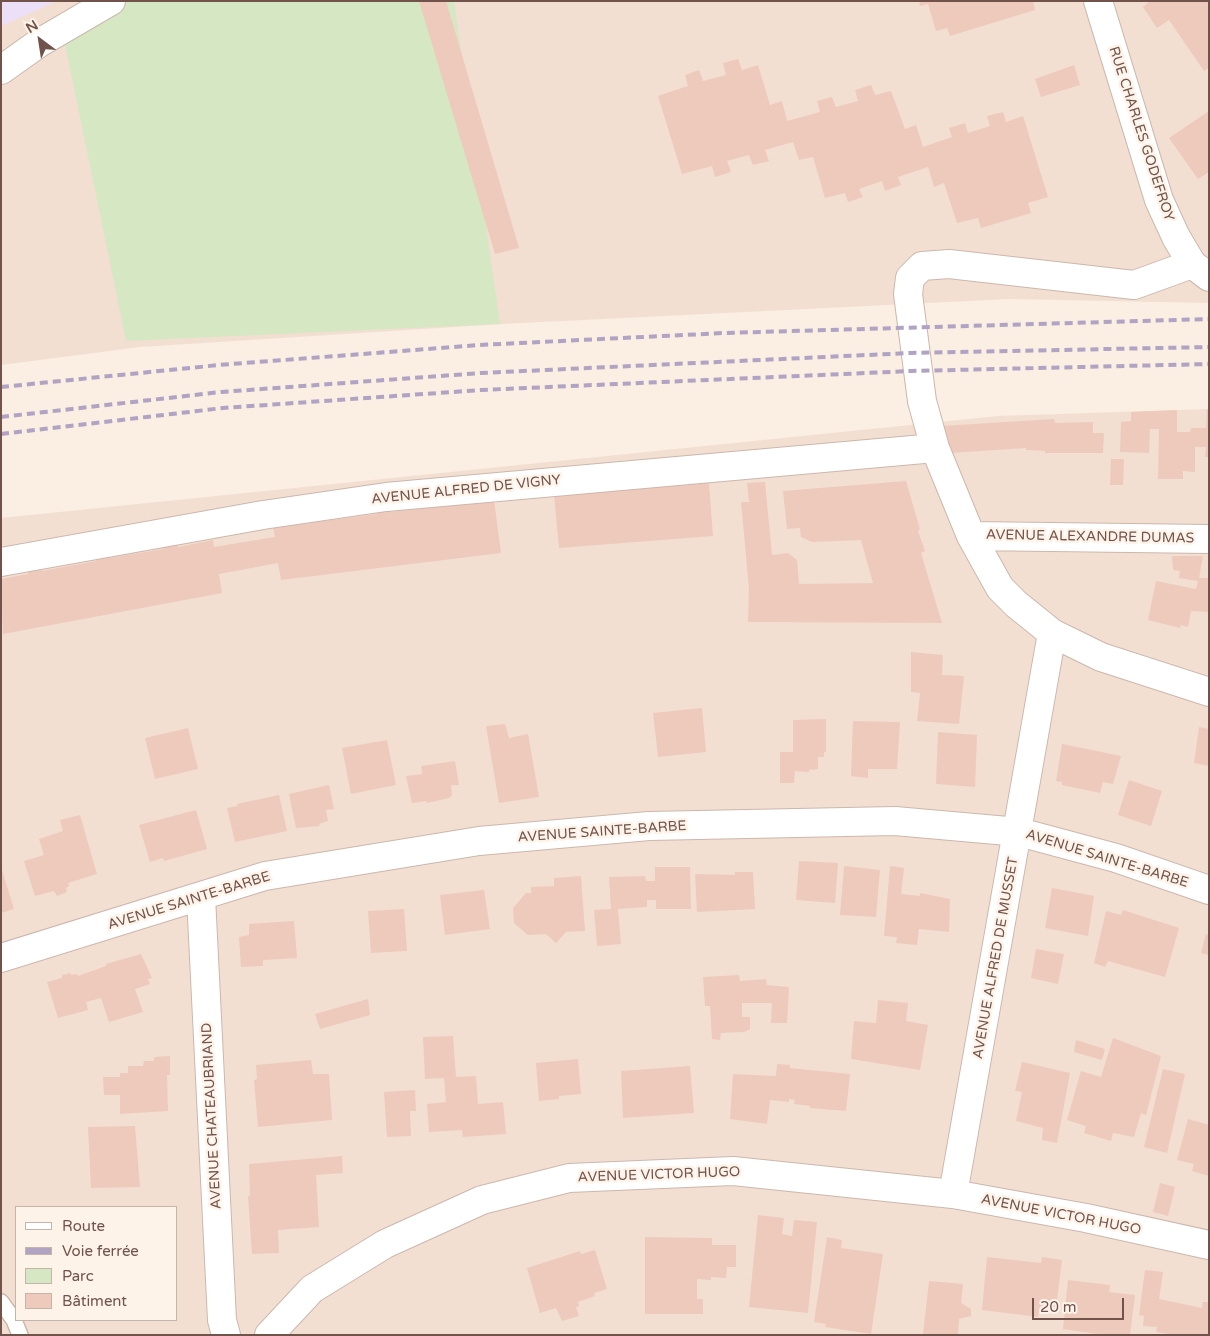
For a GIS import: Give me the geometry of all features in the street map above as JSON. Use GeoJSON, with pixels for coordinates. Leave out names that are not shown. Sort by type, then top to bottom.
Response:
{"type":"FeatureCollection","features":[{"type":"Feature","properties":{"kind":"street"},"geometry":{"type":"LineString","coordinates":[[1,70],[39,43],[111,1]]}},
{"type":"Feature","properties":{"kind":"street","name":"RUE CHARLES GODEFROY"},"geometry":{"type":"LineString","coordinates":[[1098,1],[1159,200],[1176,237],[1200,270]]}},
{"type":"Feature","properties":{"kind":"street"},"geometry":{"type":"LineString","coordinates":[[1200,270],[1134,285],[949,264],[922,266],[910,278],[908,294],[922,401],[935,448],[971,536],[1000,588],[1016,604],[1052,633],[1101,657],[1209,692]]}},
{"type":"Feature","properties":{"kind":"street","name":"AVENUE ALFRED DE VIGNY"},"geometry":{"type":"LineString","coordinates":[[1,562],[263,515],[386,497],[935,448]]}},
{"type":"Feature","properties":{"kind":"street","name":"AVENUE ALEXANDRE DUMAS"},"geometry":{"type":"LineString","coordinates":[[971,536],[1209,539]]}},
{"type":"Feature","properties":{"kind":"street","name":"AVENUE ALFRED DE MUSSET"},"geometry":{"type":"LineString","coordinates":[[953,1194],[1019,832],[1052,633]]}},
{"type":"Feature","properties":{"kind":"street","name":"AVENUE SAINTE-BARBE"},"geometry":{"type":"LineString","coordinates":[[1,958],[265,876],[479,841],[650,826],[895,821],[1019,832],[1116,858],[1209,890]]}},
{"type":"Feature","properties":{"kind":"street","name":"AVENUE CHATEAUBRIAND"},"geometry":{"type":"LineString","coordinates":[[201,897],[222,1320],[226,1335]]}},
{"type":"Feature","properties":{"kind":"street","name":"AVENUE VICTOR HUGO"},"geometry":{"type":"LineString","coordinates":[[269,1335],[312,1289],[385,1244],[482,1200],[569,1178],[733,1171],[953,1194],[1086,1218],[1209,1245]]}},
{"type":"Feature","properties":{"kind":"lane"},"geometry":{"type":"LineString","coordinates":[[1,1302],[14,1320],[20,1335]]}},
{"type":"Feature","properties":{"kind":"shaded area"},"geometry":{"type":"Polygon","coordinates":[[[1,1],[1209,1],[1209,303],[1009,299],[502,324],[140,347],[1,365],[1,1]]]}},
{"type":"Feature","properties":{"kind":"shaded area"},"geometry":{"type":"Polygon","coordinates":[[[1,1],[57,1],[1,26],[1,1]]]}},
{"type":"Feature","properties":{"kind":"shaded area"},"geometry":{"type":"Polygon","coordinates":[[[1209,409],[1209,1335],[1,1335],[1,518],[998,416],[1209,409]]]}},
{"type":"Feature","properties":{"kind":"green space"},"geometry":{"type":"Polygon","coordinates":[[[111,1],[454,1],[500,324],[126,341],[62,30],[111,1]]]}},
{"type":"Feature","properties":{"kind":"building"},"geometry":{"type":"Polygon","coordinates":[[[419,1],[446,1],[519,248],[495,254],[419,1]]]}},
{"type":"Feature","properties":{"kind":"building"},"geometry":{"type":"Polygon","coordinates":[[[919,1],[1033,1],[1035,10],[950,36],[947,28],[936,31],[928,4],[920,6],[919,1]]]}},
{"type":"Feature","properties":{"kind":"building"},"geometry":{"type":"Polygon","coordinates":[[[1150,1],[1209,1],[1209,68],[1204,71],[1169,20],[1157,28],[1143,7],[1150,1]]]}},
{"type":"Feature","properties":{"kind":"building"},"geometry":{"type":"Polygon","coordinates":[[[738,59],[742,70],[758,65],[770,105],[782,101],[787,121],[820,112],[817,101],[832,97],[836,107],[858,101],[855,90],[871,85],[875,95],[891,91],[905,129],[916,125],[923,147],[952,137],[949,128],[965,123],[968,133],[990,126],[987,116],[1003,112],[1006,122],[1023,116],[1048,197],[1028,203],[1031,213],[981,228],[978,218],[957,223],[944,183],[934,187],[928,167],[898,177],[901,185],[885,191],[882,181],[859,189],[863,197],[848,202],[845,193],[825,198],[813,157],[799,160],[793,142],[765,150],[769,161],[753,165],[749,155],[727,161],[731,172],[715,177],[712,166],[682,174],[658,96],[688,86],[685,75],[699,70],[703,81],[726,75],[723,63],[738,59]]]}},
{"type":"Feature","properties":{"kind":"building"},"geometry":{"type":"Polygon","coordinates":[[[1074,65],[1080,85],[1041,97],[1035,79],[1074,65]]]}},
{"type":"Feature","properties":{"kind":"building"},"geometry":{"type":"Polygon","coordinates":[[[1209,111],[1209,172],[1198,179],[1169,138],[1209,111]]]}},
{"type":"Feature","properties":{"kind":"building"},"geometry":{"type":"Polygon","coordinates":[[[1207,409],[1209,409],[1209,457],[1205,457],[1206,447],[1195,447],[1195,472],[1183,471],[1183,479],[1158,479],[1159,429],[1150,429],[1149,453],[1120,452],[1121,422],[1131,421],[1131,412],[1177,410],[1177,432],[1190,432],[1191,428],[1206,428],[1207,409]]]}},
{"type":"Feature","properties":{"kind":"building"},"geometry":{"type":"Polygon","coordinates":[[[1054,419],[1055,423],[1093,422],[1093,433],[1104,433],[1103,453],[1045,453],[1045,451],[1026,450],[1026,448],[950,453],[942,426],[1054,419]]]}},
{"type":"Feature","properties":{"kind":"building"},"geometry":{"type":"Polygon","coordinates":[[[1111,459],[1124,459],[1123,485],[1110,485],[1111,459]]]}},
{"type":"Feature","properties":{"kind":"building"},"geometry":{"type":"Polygon","coordinates":[[[659,480],[673,480],[673,485],[709,483],[713,536],[559,548],[554,495],[659,487],[659,480]]]}},
{"type":"Feature","properties":{"kind":"building"},"geometry":{"type":"Polygon","coordinates":[[[906,481],[920,529],[918,531],[925,551],[921,553],[942,623],[748,622],[749,588],[741,502],[749,502],[747,483],[765,482],[772,555],[788,553],[797,560],[799,584],[873,583],[861,540],[812,542],[801,537],[800,528],[787,529],[783,491],[906,481]]]}},
{"type":"Feature","properties":{"kind":"building"},"geometry":{"type":"Polygon","coordinates":[[[445,500],[494,500],[501,553],[281,580],[278,563],[219,574],[222,593],[3,634],[1,579],[28,574],[27,569],[41,566],[42,571],[96,561],[95,556],[109,554],[110,558],[163,549],[163,544],[177,541],[178,547],[213,540],[214,547],[275,537],[273,527],[311,523],[309,517],[323,516],[324,521],[377,514],[376,508],[390,507],[391,512],[446,505],[445,500]]]}},
{"type":"Feature","properties":{"kind":"building"},"geometry":{"type":"Polygon","coordinates":[[[1172,556],[1203,556],[1199,578],[1209,578],[1209,612],[1191,611],[1188,627],[1181,625],[1180,628],[1148,620],[1156,581],[1196,589],[1198,581],[1179,578],[1180,571],[1173,570],[1172,556]]]}},
{"type":"Feature","properties":{"kind":"building"},"geometry":{"type":"Polygon","coordinates":[[[911,652],[943,655],[942,675],[964,676],[959,724],[917,721],[920,693],[911,692],[911,652]]]}},
{"type":"Feature","properties":{"kind":"building"},"geometry":{"type":"Polygon","coordinates":[[[702,708],[706,752],[658,757],[653,713],[702,708]]]}},
{"type":"Feature","properties":{"kind":"building"},"geometry":{"type":"Polygon","coordinates":[[[826,719],[826,752],[824,752],[824,757],[818,757],[818,769],[809,770],[809,772],[795,771],[794,783],[780,783],[780,752],[793,752],[793,720],[826,719]]]}},
{"type":"Feature","properties":{"kind":"building"},"geometry":{"type":"Polygon","coordinates":[[[853,721],[900,722],[897,769],[868,769],[868,778],[851,776],[853,721]]]}},
{"type":"Feature","properties":{"kind":"building"},"geometry":{"type":"Polygon","coordinates":[[[505,724],[509,738],[528,734],[539,797],[499,803],[486,726],[505,724]]]}},
{"type":"Feature","properties":{"kind":"building"},"geometry":{"type":"Polygon","coordinates":[[[1199,727],[1209,729],[1209,766],[1194,763],[1199,727]]]}},
{"type":"Feature","properties":{"kind":"building"},"geometry":{"type":"Polygon","coordinates":[[[188,728],[198,769],[155,779],[145,738],[188,728]]]}},
{"type":"Feature","properties":{"kind":"building"},"geometry":{"type":"Polygon","coordinates":[[[938,732],[977,735],[975,787],[936,784],[938,732]]]}},
{"type":"Feature","properties":{"kind":"building"},"geometry":{"type":"Polygon","coordinates":[[[387,740],[396,785],[351,794],[342,748],[387,740]]]}},
{"type":"Feature","properties":{"kind":"building"},"geometry":{"type":"Polygon","coordinates":[[[1062,744],[1121,756],[1113,784],[1103,782],[1100,793],[1062,785],[1062,782],[1056,781],[1062,744]]]}},
{"type":"Feature","properties":{"kind":"building"},"geometry":{"type":"Polygon","coordinates":[[[455,761],[459,785],[451,785],[452,795],[449,798],[427,803],[426,801],[412,803],[406,776],[422,774],[421,766],[455,761]]]}},
{"type":"Feature","properties":{"kind":"building"},"geometry":{"type":"Polygon","coordinates":[[[1129,780],[1162,791],[1151,826],[1118,815],[1129,780]]]}},
{"type":"Feature","properties":{"kind":"building"},"geometry":{"type":"Polygon","coordinates":[[[329,785],[334,809],[326,810],[328,821],[319,824],[320,826],[296,828],[289,794],[329,785]]]}},
{"type":"Feature","properties":{"kind":"building"},"geometry":{"type":"Polygon","coordinates":[[[279,795],[287,831],[235,842],[227,808],[279,795]]]}},
{"type":"Feature","properties":{"kind":"building"},"geometry":{"type":"Polygon","coordinates":[[[196,810],[207,849],[164,861],[163,858],[150,862],[139,825],[196,810]]]}},
{"type":"Feature","properties":{"kind":"building"},"geometry":{"type":"Polygon","coordinates":[[[80,815],[97,874],[68,883],[67,892],[57,896],[54,891],[35,896],[24,861],[44,855],[39,839],[63,831],[60,820],[80,815]]]}},
{"type":"Feature","properties":{"kind":"building"},"geometry":{"type":"Polygon","coordinates":[[[799,861],[838,863],[835,903],[796,900],[799,861]]]}},
{"type":"Feature","properties":{"kind":"building"},"geometry":{"type":"Polygon","coordinates":[[[844,866],[880,870],[876,917],[840,915],[844,866]]]}},
{"type":"Feature","properties":{"kind":"building"},"geometry":{"type":"Polygon","coordinates":[[[890,866],[904,868],[901,894],[920,896],[920,893],[950,899],[949,932],[919,929],[917,945],[896,943],[897,937],[884,936],[890,866]]]}},
{"type":"Feature","properties":{"kind":"building"},"geometry":{"type":"Polygon","coordinates":[[[1,867],[14,909],[1,913],[1,867]]]}},
{"type":"Feature","properties":{"kind":"building"},"geometry":{"type":"Polygon","coordinates":[[[655,867],[690,867],[691,909],[656,909],[656,900],[647,900],[647,907],[618,909],[621,944],[597,946],[594,910],[611,909],[609,877],[645,876],[646,881],[655,881],[655,867]]]}},
{"type":"Feature","properties":{"kind":"building"},"geometry":{"type":"Polygon","coordinates":[[[735,872],[753,872],[755,909],[697,912],[695,874],[735,875],[735,872]]]}},
{"type":"Feature","properties":{"kind":"building"},"geometry":{"type":"Polygon","coordinates":[[[581,876],[585,931],[566,932],[556,943],[546,934],[528,935],[514,923],[513,908],[526,893],[531,893],[531,887],[554,886],[554,878],[581,876]]]}},
{"type":"Feature","properties":{"kind":"building"},"geometry":{"type":"Polygon","coordinates":[[[1052,888],[1094,896],[1088,936],[1045,928],[1052,888]]]}},
{"type":"Feature","properties":{"kind":"building"},"geometry":{"type":"Polygon","coordinates":[[[484,890],[490,929],[445,935],[440,895],[484,890]]]}},
{"type":"Feature","properties":{"kind":"building"},"geometry":{"type":"Polygon","coordinates":[[[404,909],[407,951],[371,953],[368,911],[404,909]]]}},
{"type":"Feature","properties":{"kind":"building"},"geometry":{"type":"Polygon","coordinates":[[[1123,910],[1179,928],[1165,977],[1108,961],[1105,967],[1094,963],[1106,911],[1121,915],[1123,910]]]}},
{"type":"Feature","properties":{"kind":"building"},"geometry":{"type":"Polygon","coordinates":[[[294,921],[297,958],[263,960],[263,966],[241,967],[239,937],[249,935],[249,924],[294,921]]]}},
{"type":"Feature","properties":{"kind":"building"},"geometry":{"type":"Polygon","coordinates":[[[1206,934],[1209,935],[1209,955],[1201,953],[1206,934]]]}},
{"type":"Feature","properties":{"kind":"building"},"geometry":{"type":"Polygon","coordinates":[[[1036,949],[1064,954],[1058,984],[1031,978],[1036,949]]]}},
{"type":"Feature","properties":{"kind":"building"},"geometry":{"type":"Polygon","coordinates":[[[141,954],[152,978],[148,979],[150,984],[135,989],[143,1012],[109,1022],[101,998],[86,1002],[88,1010],[58,1018],[47,982],[62,978],[62,975],[71,973],[71,975],[77,974],[78,976],[106,966],[106,964],[141,954]]]}},
{"type":"Feature","properties":{"kind":"building"},"geometry":{"type":"Polygon","coordinates":[[[739,975],[740,981],[766,979],[767,985],[789,987],[787,1023],[771,1023],[772,1003],[742,1003],[742,1017],[750,1017],[750,1029],[744,1032],[721,1033],[720,1040],[712,1039],[710,1006],[705,1006],[703,977],[739,975]]]}},
{"type":"Feature","properties":{"kind":"building"},"geometry":{"type":"Polygon","coordinates":[[[368,999],[370,1015],[320,1029],[315,1014],[368,999]]]}},
{"type":"Feature","properties":{"kind":"building"},"geometry":{"type":"Polygon","coordinates":[[[878,1000],[908,1003],[906,1021],[928,1025],[920,1070],[851,1059],[854,1021],[876,1023],[878,1000]]]}},
{"type":"Feature","properties":{"kind":"building"},"geometry":{"type":"Polygon","coordinates":[[[453,1036],[456,1077],[476,1076],[478,1104],[503,1102],[506,1134],[463,1137],[462,1130],[429,1132],[427,1104],[446,1102],[444,1078],[425,1079],[423,1037],[453,1036]]]}},
{"type":"Feature","properties":{"kind":"building"},"geometry":{"type":"Polygon","coordinates":[[[1113,1038],[1161,1056],[1146,1115],[1141,1113],[1134,1137],[1113,1133],[1111,1141],[1084,1133],[1086,1126],[1067,1120],[1081,1071],[1101,1077],[1113,1038]]]}},
{"type":"Feature","properties":{"kind":"building"},"geometry":{"type":"Polygon","coordinates":[[[1076,1040],[1105,1049],[1102,1060],[1074,1052],[1076,1040]]]}},
{"type":"Feature","properties":{"kind":"building"},"geometry":{"type":"Polygon","coordinates":[[[170,1056],[170,1075],[167,1075],[168,1111],[120,1114],[120,1095],[104,1095],[103,1077],[120,1077],[120,1073],[128,1073],[128,1066],[143,1066],[144,1061],[154,1061],[154,1057],[170,1056]]]}},
{"type":"Feature","properties":{"kind":"building"},"geometry":{"type":"Polygon","coordinates":[[[578,1059],[581,1094],[559,1096],[559,1099],[539,1101],[536,1063],[578,1059]]]}},
{"type":"Feature","properties":{"kind":"building"},"geometry":{"type":"Polygon","coordinates":[[[311,1060],[313,1074],[329,1074],[332,1120],[258,1127],[254,1080],[257,1079],[256,1065],[311,1060]]]}},
{"type":"Feature","properties":{"kind":"building"},"geometry":{"type":"Polygon","coordinates":[[[1022,1062],[1070,1073],[1057,1143],[1042,1140],[1043,1128],[1016,1121],[1022,1092],[1015,1091],[1022,1062]]]}},
{"type":"Feature","properties":{"kind":"building"},"geometry":{"type":"Polygon","coordinates":[[[777,1064],[790,1065],[790,1068],[850,1074],[846,1111],[810,1108],[810,1106],[794,1104],[795,1100],[789,1099],[789,1102],[770,1100],[767,1124],[730,1119],[733,1074],[776,1076],[777,1064]]]}},
{"type":"Feature","properties":{"kind":"building"},"geometry":{"type":"Polygon","coordinates":[[[690,1066],[694,1113],[623,1118],[621,1071],[690,1066]]]}},
{"type":"Feature","properties":{"kind":"building"},"geometry":{"type":"Polygon","coordinates":[[[1163,1069],[1185,1074],[1167,1153],[1144,1147],[1163,1069]]]}},
{"type":"Feature","properties":{"kind":"building"},"geometry":{"type":"Polygon","coordinates":[[[415,1090],[416,1111],[410,1111],[411,1136],[387,1137],[384,1092],[415,1090]]]}},
{"type":"Feature","properties":{"kind":"building"},"geometry":{"type":"Polygon","coordinates":[[[1188,1119],[1209,1125],[1209,1176],[1192,1171],[1194,1164],[1177,1160],[1188,1119]]]}},
{"type":"Feature","properties":{"kind":"building"},"geometry":{"type":"Polygon","coordinates":[[[135,1126],[140,1187],[91,1188],[88,1127],[135,1126]]]}},
{"type":"Feature","properties":{"kind":"building"},"geometry":{"type":"Polygon","coordinates":[[[342,1156],[343,1173],[316,1175],[319,1227],[278,1230],[279,1253],[252,1254],[248,1196],[250,1196],[249,1164],[342,1156]]]}},
{"type":"Feature","properties":{"kind":"building"},"geometry":{"type":"Polygon","coordinates":[[[1160,1183],[1175,1187],[1168,1216],[1153,1212],[1160,1183]]]}},
{"type":"Feature","properties":{"kind":"building"},"geometry":{"type":"Polygon","coordinates":[[[758,1215],[784,1218],[782,1234],[792,1236],[794,1220],[817,1222],[808,1313],[749,1307],[758,1215]]]}},
{"type":"Feature","properties":{"kind":"building"},"geometry":{"type":"Polygon","coordinates":[[[645,1237],[712,1238],[712,1245],[736,1245],[736,1267],[727,1267],[726,1278],[711,1277],[711,1280],[697,1279],[697,1299],[703,1299],[703,1314],[645,1314],[645,1237]]]}},
{"type":"Feature","properties":{"kind":"building"},"geometry":{"type":"Polygon","coordinates":[[[827,1237],[842,1240],[841,1248],[883,1254],[871,1334],[825,1327],[826,1324],[814,1322],[827,1237]]]}},
{"type":"Feature","properties":{"kind":"building"},"geometry":{"type":"Polygon","coordinates":[[[595,1250],[607,1289],[594,1293],[595,1296],[578,1302],[579,1306],[576,1307],[579,1316],[562,1321],[556,1308],[540,1313],[527,1268],[580,1251],[581,1254],[595,1250]]]}},
{"type":"Feature","properties":{"kind":"building"},"geometry":{"type":"Polygon","coordinates":[[[987,1257],[1041,1263],[1042,1257],[1062,1260],[1056,1308],[1040,1306],[1038,1317],[982,1310],[987,1257]]]}},
{"type":"Feature","properties":{"kind":"building"},"geometry":{"type":"Polygon","coordinates":[[[1145,1270],[1163,1272],[1159,1299],[1202,1308],[1203,1302],[1209,1302],[1209,1335],[1175,1335],[1156,1332],[1157,1327],[1143,1326],[1144,1316],[1139,1315],[1145,1270]]]}},
{"type":"Feature","properties":{"kind":"building"},"geometry":{"type":"Polygon","coordinates":[[[1068,1280],[1110,1285],[1109,1292],[1135,1295],[1130,1335],[1104,1335],[1063,1329],[1068,1280]]]}},
{"type":"Feature","properties":{"kind":"building"},"geometry":{"type":"Polygon","coordinates":[[[929,1281],[963,1284],[961,1303],[971,1309],[971,1316],[959,1319],[958,1335],[923,1335],[929,1281]]]}},
{"type":"Feature","properties":{"kind":"railway"},"geometry":{"type":"LineString","coordinates":[[1,387],[219,365],[479,345],[724,333],[1209,319]]}},
{"type":"Feature","properties":{"kind":"railway"},"geometry":{"type":"LineString","coordinates":[[1,417],[221,392],[481,373],[910,353],[1209,347]]}},
{"type":"Feature","properties":{"kind":"railway"},"geometry":{"type":"LineString","coordinates":[[1,434],[223,408],[481,390],[911,371],[1209,364]]}}]}
